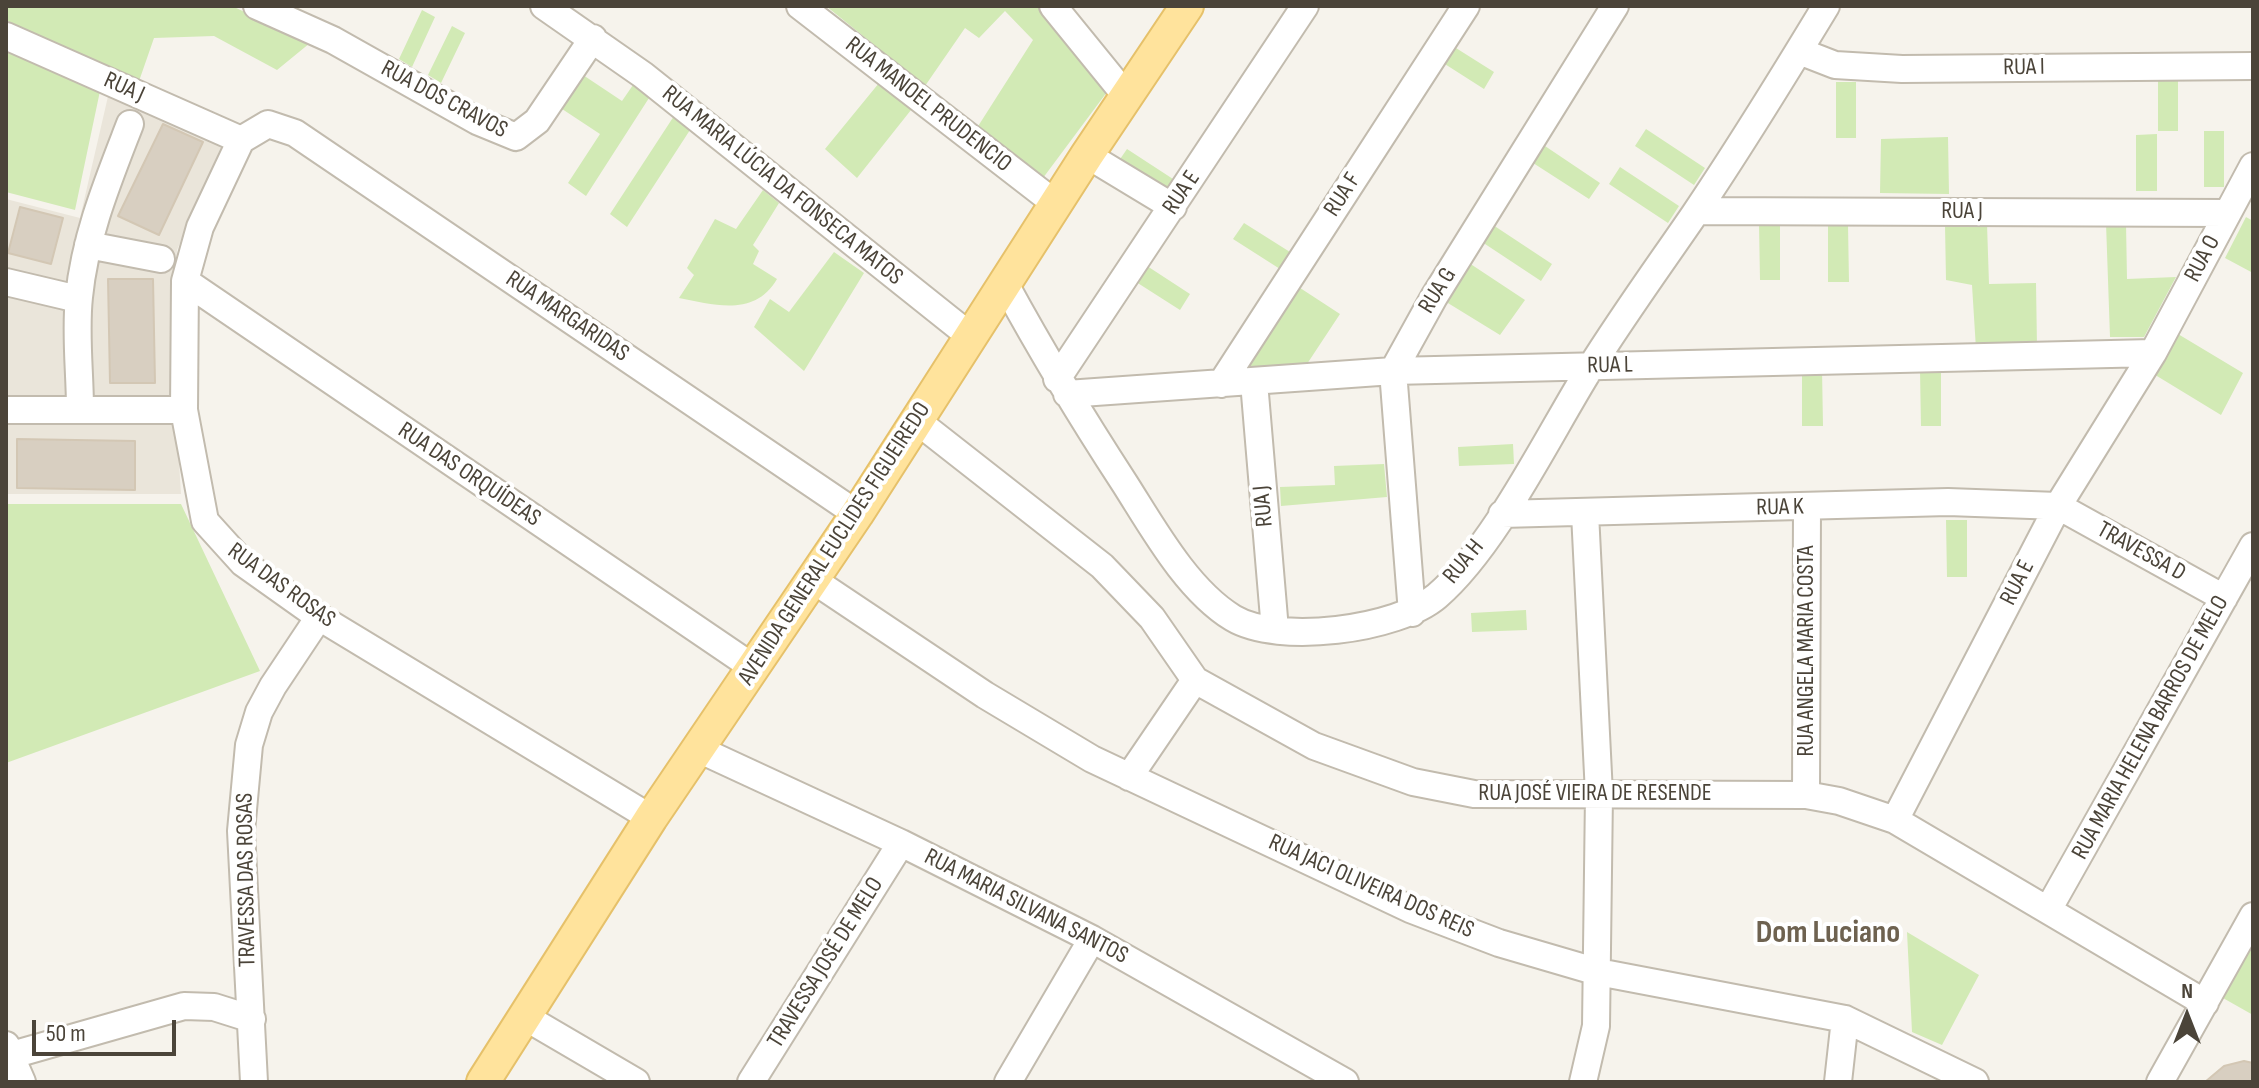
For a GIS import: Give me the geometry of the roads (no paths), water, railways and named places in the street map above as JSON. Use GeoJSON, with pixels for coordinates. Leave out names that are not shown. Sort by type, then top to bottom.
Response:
{"type":"FeatureCollection","features":[{"type":"Feature","properties":{"kind":"main road","name":"AVENIDA GENERAL EUCLIDES FIGUEIREDO"},"geometry":{"type":"LineString","coordinates":[[483,1082],[651,818],[857,514],[1087,155],[1187,6]]}},
{"type":"Feature","properties":{"kind":"street","name":"RUA DOS CRAVOS"},"geometry":{"type":"LineString","coordinates":[[257,6],[333,40],[493,129],[516,137],[525,134],[537,121],[593,38]]}},
{"type":"Feature","properties":{"kind":"street","name":"RUA MARIA LÚCIA DA FONSECA MATOS"},"geometry":{"type":"LineString","coordinates":[[544,6],[593,38],[970,336]]}},
{"type":"Feature","properties":{"kind":"street","name":"RUA MANOEL PRUDENCIO"},"geometry":{"type":"LineString","coordinates":[[800,6],[1056,204]]}},
{"type":"Feature","properties":{"kind":"street"},"geometry":{"type":"LineString","coordinates":[[1053,6],[1127,97]]}},
{"type":"Feature","properties":{"kind":"street","name":"RUA E"},"geometry":{"type":"LineString","coordinates":[[1062,387],[1173,207],[1305,6]]}},
{"type":"Feature","properties":{"kind":"street","name":"RUA F"},"geometry":{"type":"LineString","coordinates":[[1221,384],[1466,6]]}},
{"type":"Feature","properties":{"kind":"street","name":"RUA G"},"geometry":{"type":"LineString","coordinates":[[1393,371],[1434,297],[1615,6]]}},
{"type":"Feature","properties":{"kind":"street","name":"RUA H"},"geometry":{"type":"LineString","coordinates":[[1005,284],[1062,387],[1170,555],[1232,617],[1275,630],[1382,623],[1412,613],[1444,589],[1502,514],[1592,366],[1697,211],[1826,6]]}},
{"type":"Feature","properties":{"kind":"street","name":"RUA J"},"geometry":{"type":"LineString","coordinates":[[6,36],[241,140]]}},
{"type":"Feature","properties":{"kind":"street","name":"RUA I"},"geometry":{"type":"LineString","coordinates":[[1799,51],[1823,63],[1862,68],[2253,66]]}},
{"type":"Feature","properties":{"kind":"street"},"geometry":{"type":"LineString","coordinates":[[80,409],[78,299],[97,209],[130,124]]}},
{"type":"Feature","properties":{"kind":"street","name":"RUA MARGARIDAS"},"geometry":{"type":"LineString","coordinates":[[241,140],[258,128],[274,124],[295,133],[857,514]]}},
{"type":"Feature","properties":{"kind":"street","name":"RUA DAS ROSAS"},"geometry":{"type":"LineString","coordinates":[[241,140],[205,213],[185,281],[184,410],[205,521],[243,563],[319,617],[651,818]]}},
{"type":"Feature","properties":{"kind":"street"},"geometry":{"type":"LineString","coordinates":[[1087,155],[1173,207]]}},
{"type":"Feature","properties":{"kind":"street","name":"RUA O"},"geometry":{"type":"LineString","coordinates":[[2153,353],[2253,166]]}},
{"type":"Feature","properties":{"kind":"street","name":"RUA J"},"geometry":{"type":"LineString","coordinates":[[1697,211],[2227,213]]}},
{"type":"Feature","properties":{"kind":"street"},"geometry":{"type":"LineString","coordinates":[[88,245],[161,259]]}},
{"type":"Feature","properties":{"kind":"street","name":"RUA DAS ORQUÍDEAS"},"geometry":{"type":"LineString","coordinates":[[185,281],[754,668]]}},
{"type":"Feature","properties":{"kind":"street"},"geometry":{"type":"LineString","coordinates":[[6,282],[78,299]]}},
{"type":"Feature","properties":{"kind":"street","name":"RUA E"},"geometry":{"type":"LineString","coordinates":[[1895,820],[2058,506],[2153,353]]}},
{"type":"Feature","properties":{"kind":"street","name":"RUA L"},"geometry":{"type":"LineString","coordinates":[[1062,387],[1221,384],[1393,371],[2153,353]]}},
{"type":"Feature","properties":{"kind":"street"},"geometry":{"type":"LineString","coordinates":[[1393,371],[1412,613]]}},
{"type":"Feature","properties":{"kind":"street","name":"RUA J"},"geometry":{"type":"LineString","coordinates":[[1254,382],[1275,630]]}},
{"type":"Feature","properties":{"kind":"street"},"geometry":{"type":"LineString","coordinates":[[6,410],[184,410]]}},
{"type":"Feature","properties":{"kind":"street","name":"RUA JOSÉ VIEIRA DE RESENDE"},"geometry":{"type":"LineString","coordinates":[[917,421],[1102,566],[1152,618],[1195,680],[1314,746],[1447,791],[1489,795],[1806,795],[1839,801],[1895,820],[2205,1003]]}},
{"type":"Feature","properties":{"kind":"street","name":"RUA K"},"geometry":{"type":"LineString","coordinates":[[1502,514],[1948,502],[2058,506]]}},
{"type":"Feature","properties":{"kind":"street","name":"TRAVESSA D"},"geometry":{"type":"LineString","coordinates":[[2058,506],[2224,598]]}},
{"type":"Feature","properties":{"kind":"street","name":"RUA ANGELA MARIA COSTA"},"geometry":{"type":"LineString","coordinates":[[1806,795],[1807,508]]}},
{"type":"Feature","properties":{"kind":"street"},"geometry":{"type":"LineString","coordinates":[[1583,1082],[1596,1026],[1599,794],[1585,513]]}},
{"type":"Feature","properties":{"kind":"street","name":"RUA MARIA HELENA BARROS DE MELO"},"geometry":{"type":"LineString","coordinates":[[2048,910],[2253,546]]}},
{"type":"Feature","properties":{"kind":"street","name":"RUA JACI OLIVEIRA DOS REIS"},"geometry":{"type":"LineString","coordinates":[[813,580],[985,695],[1092,759],[1410,909],[1499,943],[1598,972],[1845,1019],[1975,1082]]}},
{"type":"Feature","properties":{"kind":"street","name":"TRAVESSA DAS ROSAS"},"geometry":{"type":"LineString","coordinates":[[254,1082],[241,831],[249,745],[259,712],[273,686],[319,617]]}},
{"type":"Feature","properties":{"kind":"street"},"geometry":{"type":"LineString","coordinates":[[1129,777],[1195,680]]}},
{"type":"Feature","properties":{"kind":"street","name":"RUA MARIA SILVANA SANTOS"},"geometry":{"type":"LineString","coordinates":[[698,749],[901,843],[1092,939],[1345,1082]]}},
{"type":"Feature","properties":{"kind":"street","name":"TRAVESSA JOSÉ DE MELO"},"geometry":{"type":"LineString","coordinates":[[751,1082],[901,843]]}},
{"type":"Feature","properties":{"kind":"street"},"geometry":{"type":"LineString","coordinates":[[2160,1082],[2253,916]]}},
{"type":"Feature","properties":{"kind":"street"},"geometry":{"type":"LineString","coordinates":[[1008,1082],[1092,939]]}},
{"type":"Feature","properties":{"kind":"street"},"geometry":{"type":"LineString","coordinates":[[22,1082],[8,1054],[184,1006],[214,1007],[252,1019]]}},
{"type":"Feature","properties":{"kind":"street"},"geometry":{"type":"LineString","coordinates":[[525,1017],[636,1082]]}},
{"type":"Feature","properties":{"kind":"street"},"geometry":{"type":"LineString","coordinates":[[1838,1082],[1845,1019]]}},
{"type":"Feature","properties":{"kind":"district","name":"Dom Luciano"},"geometry":{"type":"Point","coordinates":[1828,934]}}]}
